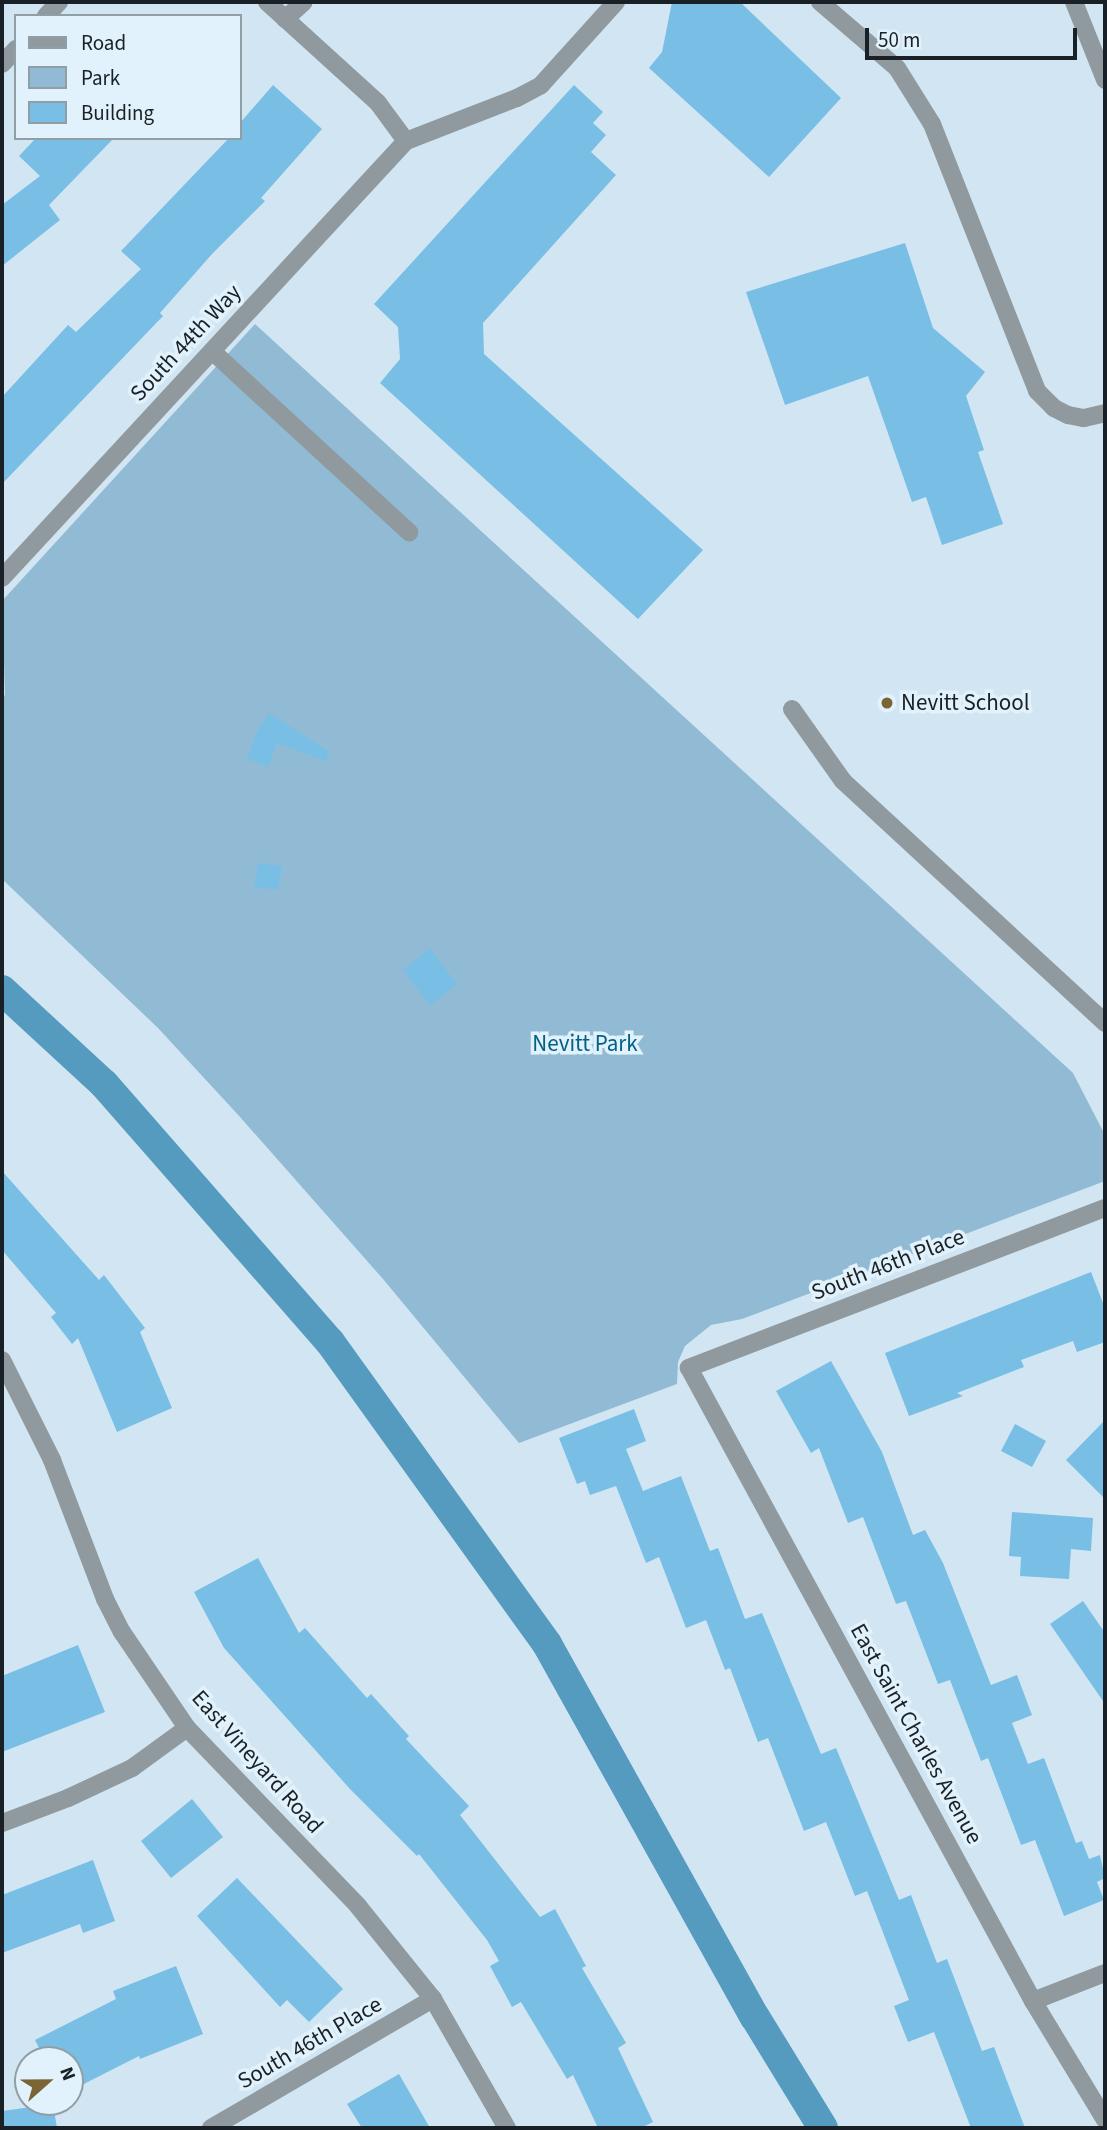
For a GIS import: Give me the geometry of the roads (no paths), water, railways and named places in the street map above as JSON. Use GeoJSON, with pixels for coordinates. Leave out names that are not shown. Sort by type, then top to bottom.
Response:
{"type":"FeatureCollection","features":[{"type":"Feature","properties":{"kind":"street"},"geometry":{"type":"LineString","coordinates":[[267,2],[378,103],[406,141],[517,98],[541,85],[616,2]]}},
{"type":"Feature","properties":{"kind":"street"},"geometry":{"type":"LineString","coordinates":[[285,19],[304,2]]}},
{"type":"Feature","properties":{"kind":"street"},"geometry":{"type":"LineString","coordinates":[[820,2],[897,68],[932,124],[1037,391],[1054,408],[1068,415],[1084,418],[1105,413]]}},
{"type":"Feature","properties":{"kind":"street"},"geometry":{"type":"LineString","coordinates":[[1074,2],[1105,80]]}},
{"type":"Feature","properties":{"kind":"street"},"geometry":{"type":"LineString","coordinates":[[2,64],[14,51]]}},
{"type":"Feature","properties":{"kind":"street","name":"South 44th Way"},"geometry":{"type":"LineString","coordinates":[[2,578],[406,141]]}},
{"type":"Feature","properties":{"kind":"street"},"geometry":{"type":"LineString","coordinates":[[212,351],[409,532]]}},
{"type":"Feature","properties":{"kind":"street"},"geometry":{"type":"LineString","coordinates":[[792,709],[843,782],[1105,1023]]}},
{"type":"Feature","properties":{"kind":"street","name":"South 46th Place"},"geometry":{"type":"LineString","coordinates":[[689,1368],[1105,1208]]}},
{"type":"Feature","properties":{"kind":"street","name":"East Vineyard Road"},"geometry":{"type":"LineString","coordinates":[[2,1360],[52,1460],[105,1599],[122,1632],[187,1728],[358,1906],[433,1999],[507,2128]]}},
{"type":"Feature","properties":{"kind":"street","name":"East Saint Charles Avenue"},"geometry":{"type":"LineString","coordinates":[[689,1368],[1033,2001],[1105,2120]]}},
{"type":"Feature","properties":{"kind":"street"},"geometry":{"type":"LineString","coordinates":[[2,1823],[68,1798],[132,1768],[187,1728]]}},
{"type":"Feature","properties":{"kind":"street"},"geometry":{"type":"LineString","coordinates":[[1033,2001],[1105,1973]]}},
{"type":"Feature","properties":{"kind":"street","name":"South 46th Place"},"geometry":{"type":"LineString","coordinates":[[211,2128],[433,1999]]}},
{"type":"Feature","properties":{"kind":"waterway"},"geometry":{"type":"LineString","coordinates":[[2,990],[104,1084],[330,1342],[547,1644],[755,2017],[823,2128]]}},
{"type":"Feature","properties":{"kind":"place","name":"Nevitt School"},"geometry":{"type":"Point","coordinates":[887,703]}},
{"type":"Feature","properties":{"kind":"park label","name":"Nevitt Park"},"geometry":{"type":"Point","coordinates":[585,1044]}}]}
